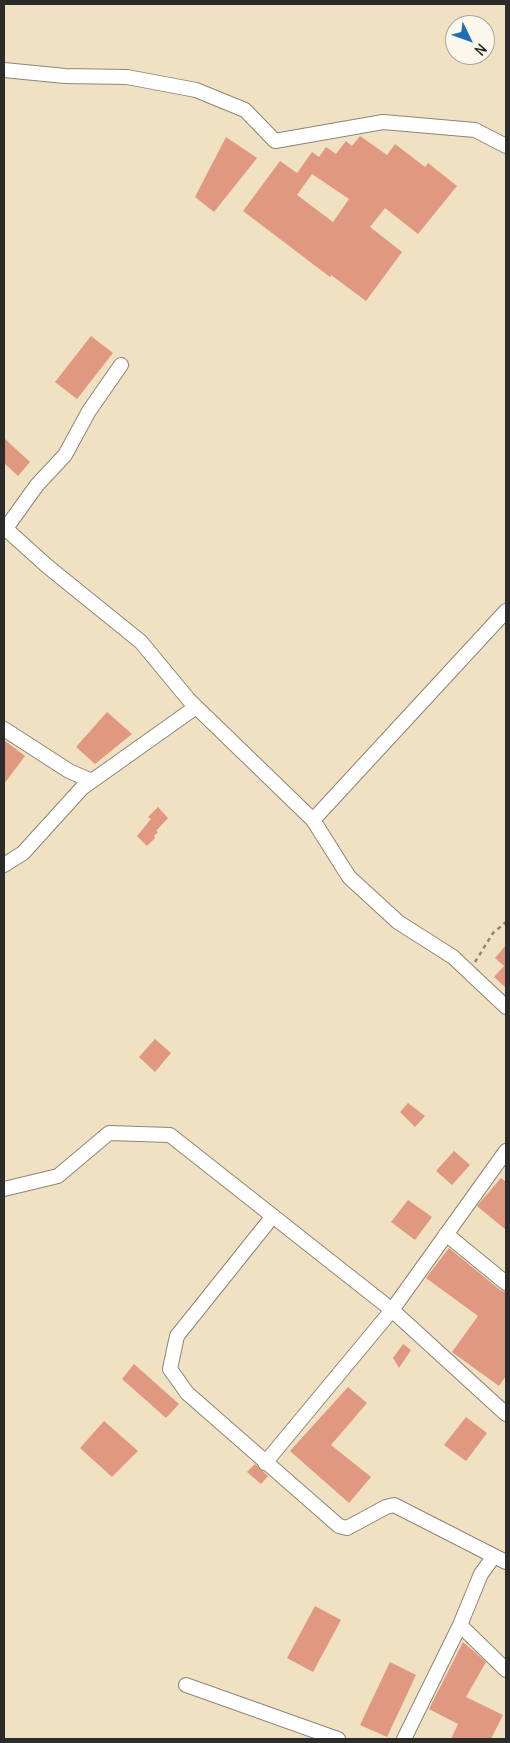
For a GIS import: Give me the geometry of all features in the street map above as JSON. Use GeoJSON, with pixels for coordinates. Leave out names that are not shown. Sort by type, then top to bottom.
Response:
{"type":"FeatureCollection","features":[{"type":"Feature","properties":{"kind":"street"},"geometry":{"type":"LineString","coordinates":[[4,70],[65,76],[127,77],[196,90],[245,110],[275,140],[383,122],[475,130],[506,146]]}},
{"type":"Feature","properties":{"kind":"street"},"geometry":{"type":"LineString","coordinates":[[121,366],[89,410],[65,455],[37,485],[5,530],[141,642],[196,707],[313,820],[349,877],[398,922],[453,957],[506,1007]]}},
{"type":"Feature","properties":{"kind":"street"},"geometry":{"type":"LineString","coordinates":[[313,820],[506,611]]}},
{"type":"Feature","properties":{"kind":"street"},"geometry":{"type":"LineString","coordinates":[[4,865],[23,853],[82,788],[196,707]]}},
{"type":"Feature","properties":{"kind":"street"},"geometry":{"type":"LineString","coordinates":[[4,729],[69,771],[92,781]]}},
{"type":"Feature","properties":{"kind":"street"},"geometry":{"type":"LineString","coordinates":[[4,1189],[58,1176],[109,1134],[170,1135],[392,1310],[504,1408]]}},
{"type":"Feature","properties":{"kind":"street"},"geometry":{"type":"LineString","coordinates":[[265,1462],[392,1310],[506,1151]]}},
{"type":"Feature","properties":{"kind":"street"},"geometry":{"type":"LineString","coordinates":[[273,1216],[176,1336],[170,1369],[187,1393],[339,1526],[347,1528],[386,1507],[394,1505],[500,1559],[481,1574],[460,1625],[404,1739]]}},
{"type":"Feature","properties":{"kind":"street"},"geometry":{"type":"LineString","coordinates":[[446,1234],[506,1283]]}},
{"type":"Feature","properties":{"kind":"street"},"geometry":{"type":"LineString","coordinates":[[460,1625],[506,1670]]}},
{"type":"Feature","properties":{"kind":"street"},"geometry":{"type":"LineString","coordinates":[[186,1685],[338,1739]]}},
{"type":"Feature","properties":{"kind":"street"},"geometry":{"type":"LineString","coordinates":[[414,1719],[414,1739]]}},
{"type":"Feature","properties":{"kind":"path"},"geometry":{"type":"LineString","coordinates":[[468,971],[493,932],[506,922]]}},
{"type":"Feature","properties":{"kind":"building"},"geometry":{"type":"Polygon","coordinates":[[[360,136],[387,155],[395,144],[425,167],[428,163],[457,186],[418,234],[385,208],[370,227],[402,252],[366,301],[331,275],[330,277],[243,211],[280,161],[297,173],[312,152],[319,157],[326,147],[336,154],[346,141],[352,146],[360,136]],[[312,174],[297,195],[333,222],[349,199],[312,174]]]}},
{"type":"Feature","properties":{"kind":"building"},"geometry":{"type":"Polygon","coordinates":[[[226,137],[257,158],[214,212],[195,197],[226,137]]]}},
{"type":"Feature","properties":{"kind":"building"},"geometry":{"type":"Polygon","coordinates":[[[91,336],[113,353],[77,399],[55,382],[91,336]]]}},
{"type":"Feature","properties":{"kind":"building"},"geometry":{"type":"Polygon","coordinates":[[[4,438],[30,462],[18,476],[4,463],[4,438]]]}},
{"type":"Feature","properties":{"kind":"building"},"geometry":{"type":"Polygon","coordinates":[[[107,712],[132,734],[95,764],[76,747],[107,712]]]}},
{"type":"Feature","properties":{"kind":"building"},"geometry":{"type":"Polygon","coordinates":[[[4,740],[25,756],[4,784],[4,740]]]}},
{"type":"Feature","properties":{"kind":"building"},"geometry":{"type":"Polygon","coordinates":[[[158,807],[168,818],[156,831],[158,832],[154,836],[155,838],[147,846],[137,836],[151,819],[148,817],[158,807]]]}},
{"type":"Feature","properties":{"kind":"building"},"geometry":{"type":"Polygon","coordinates":[[[506,945],[506,988],[494,977],[504,966],[495,958],[506,945]]]}},
{"type":"Feature","properties":{"kind":"building"},"geometry":{"type":"Polygon","coordinates":[[[155,1039],[171,1053],[155,1072],[139,1057],[155,1039]]]}},
{"type":"Feature","properties":{"kind":"building"},"geometry":{"type":"Polygon","coordinates":[[[408,1103],[425,1116],[415,1127],[400,1112],[408,1103]]]}},
{"type":"Feature","properties":{"kind":"building"},"geometry":{"type":"Polygon","coordinates":[[[454,1151],[470,1165],[452,1185],[436,1171],[454,1151]]]}},
{"type":"Feature","properties":{"kind":"building"},"geometry":{"type":"Polygon","coordinates":[[[501,1178],[506,1182],[506,1230],[477,1206],[501,1178]]]}},
{"type":"Feature","properties":{"kind":"building"},"geometry":{"type":"Polygon","coordinates":[[[408,1200],[432,1217],[415,1240],[391,1222],[408,1200]]]}},
{"type":"Feature","properties":{"kind":"building"},"geometry":{"type":"Polygon","coordinates":[[[449,1248],[500,1290],[506,1292],[506,1376],[499,1386],[452,1352],[478,1316],[426,1278],[449,1248]]]}},
{"type":"Feature","properties":{"kind":"building"},"geometry":{"type":"Polygon","coordinates":[[[403,1344],[411,1350],[399,1368],[393,1358],[403,1344]]]}},
{"type":"Feature","properties":{"kind":"building"},"geometry":{"type":"Polygon","coordinates":[[[134,1364],[179,1404],[166,1418],[122,1379],[134,1364]]]}},
{"type":"Feature","properties":{"kind":"building"},"geometry":{"type":"Polygon","coordinates":[[[348,1387],[367,1403],[331,1445],[371,1477],[349,1503],[290,1451],[348,1387]]]}},
{"type":"Feature","properties":{"kind":"building"},"geometry":{"type":"Polygon","coordinates":[[[466,1417],[487,1433],[466,1461],[444,1445],[466,1417]]]}},
{"type":"Feature","properties":{"kind":"building"},"geometry":{"type":"Polygon","coordinates":[[[104,1421],[138,1451],[112,1477],[80,1448],[104,1421]]]}},
{"type":"Feature","properties":{"kind":"building"},"geometry":{"type":"Polygon","coordinates":[[[255,1464],[268,1476],[261,1484],[247,1472],[255,1464]]]}},
{"type":"Feature","properties":{"kind":"building"},"geometry":{"type":"Polygon","coordinates":[[[315,1606],[341,1620],[313,1672],[287,1658],[315,1606]]]}},
{"type":"Feature","properties":{"kind":"building"},"geometry":{"type":"Polygon","coordinates":[[[463,1642],[486,1662],[466,1697],[503,1715],[491,1739],[451,1739],[458,1724],[429,1709],[463,1642]]]}},
{"type":"Feature","properties":{"kind":"building"},"geometry":{"type":"Polygon","coordinates":[[[390,1662],[416,1675],[387,1737],[360,1725],[390,1662]]]}}]}
